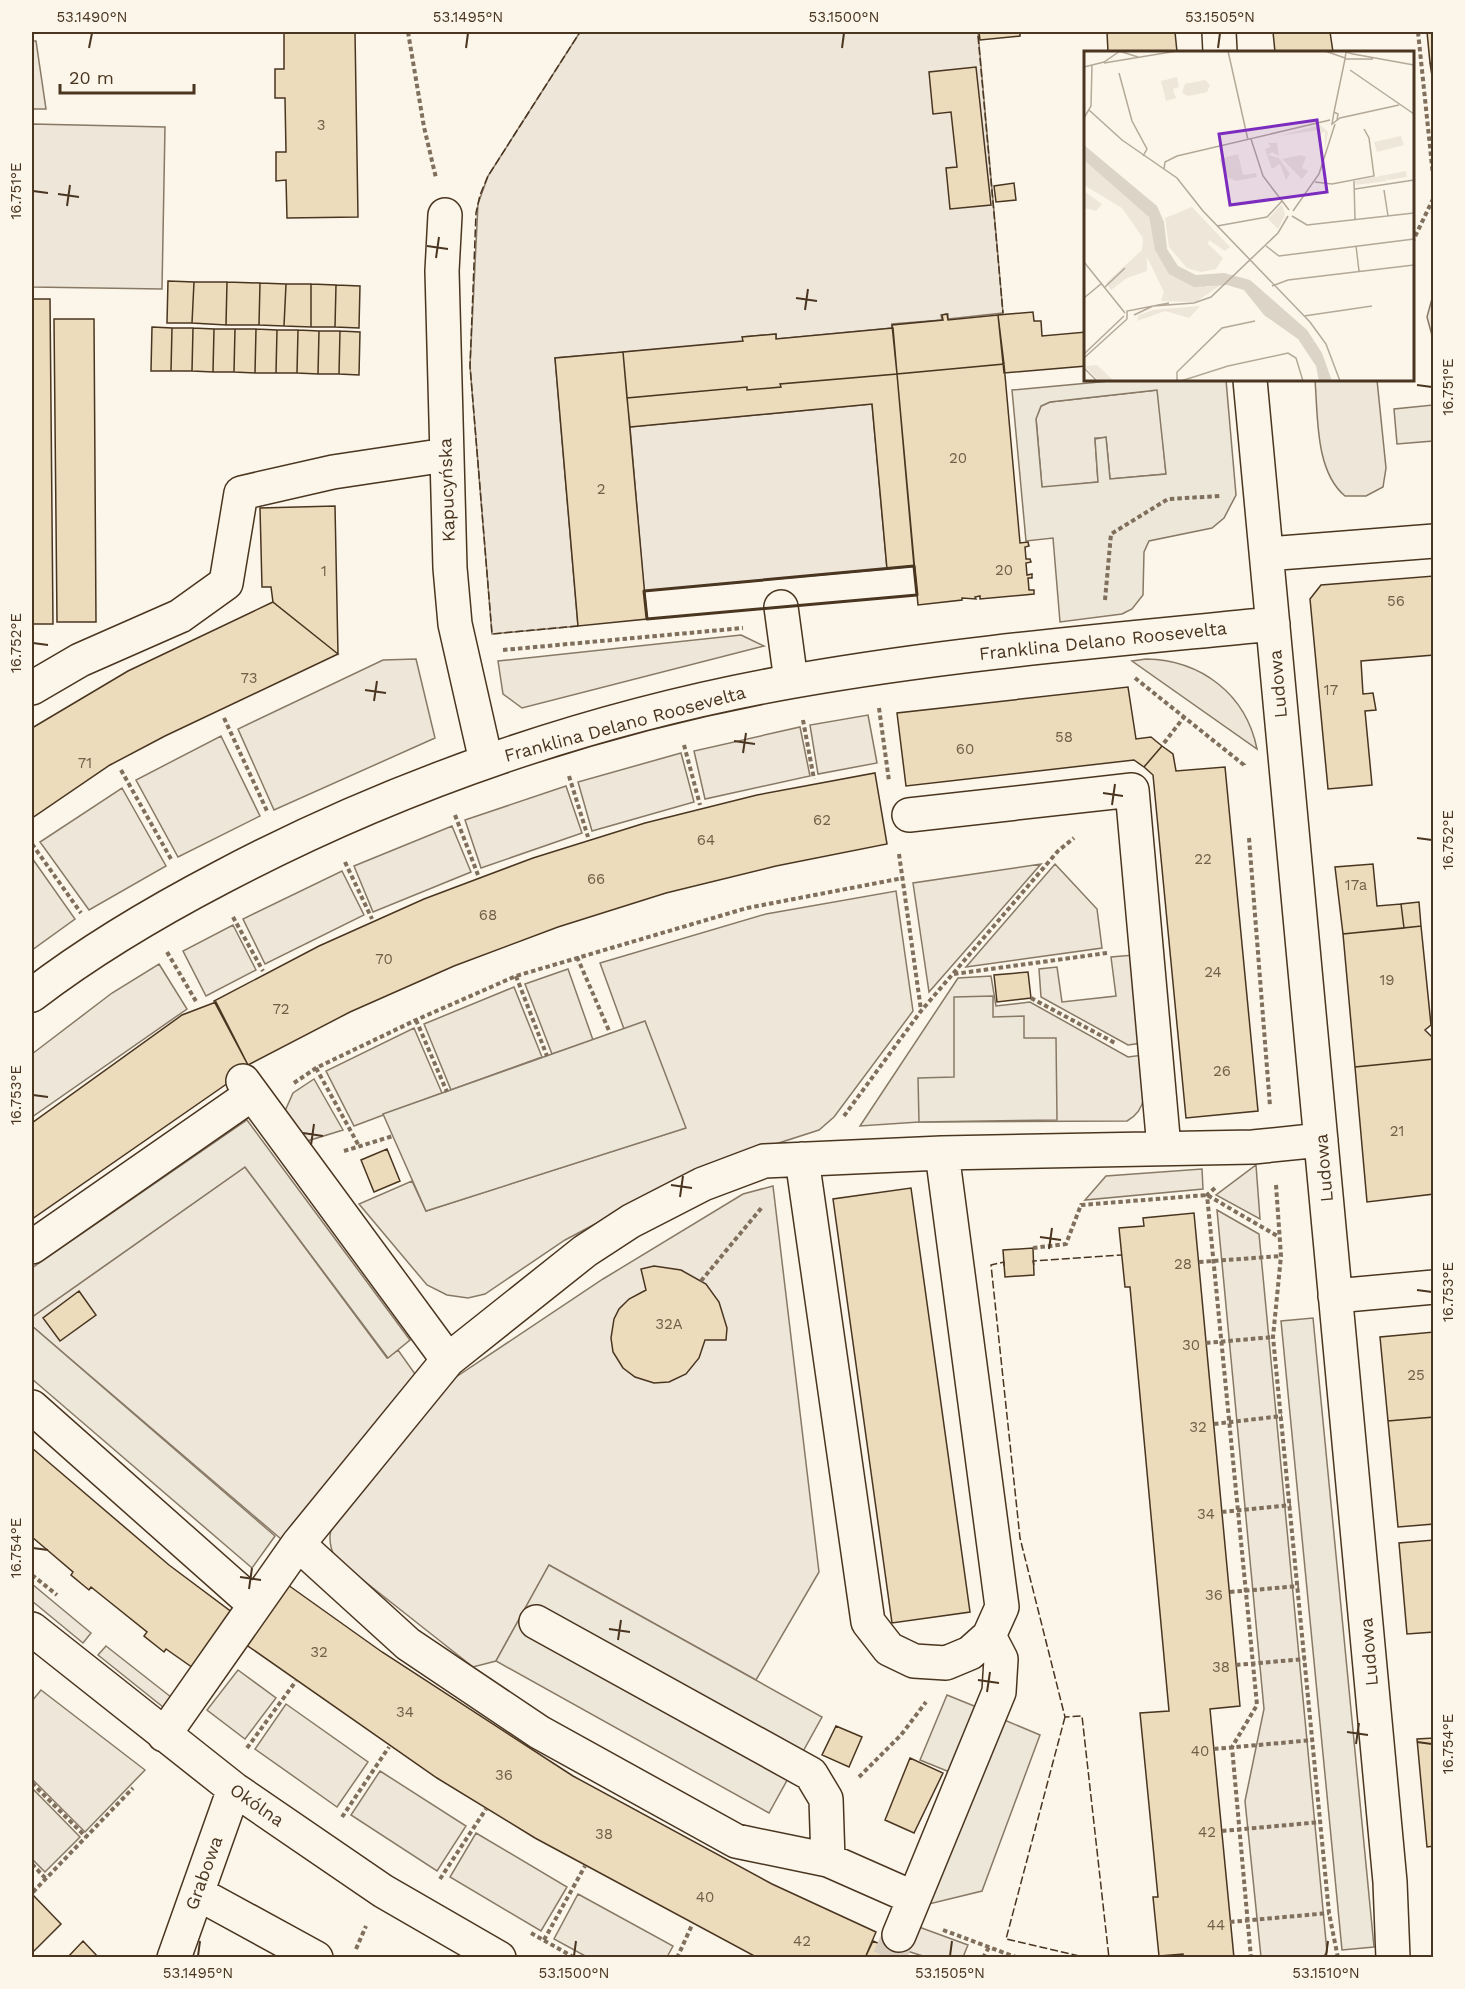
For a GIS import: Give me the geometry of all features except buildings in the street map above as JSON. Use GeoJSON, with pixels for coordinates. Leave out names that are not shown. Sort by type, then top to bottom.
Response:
{"type":"FeatureCollection","features":[{"type":"Feature","properties":{"kind":"street"},"geometry":{"type":"LineString","coordinates":[[1219,32],[1220,51]]}},
{"type":"Feature","properties":{"kind":"street","name":"Kapucyńska"},"geometry":{"type":"LineString","coordinates":[[445,215],[442,271],[450,568],[455,624],[486,761]]}},
{"type":"Feature","properties":{"kind":"street","name":"Ludowa"},"geometry":{"type":"LineString","coordinates":[[1250,381],[1390,1882],[1394,1958]]}},
{"type":"Feature","properties":{"kind":"street"},"geometry":{"type":"LineString","coordinates":[[32,688],[80,660],[180,616],[226,583],[241,493],[333,472],[446,454]]}},
{"type":"Feature","properties":{"kind":"street"},"geometry":{"type":"LineString","coordinates":[[1267,554],[1434,541]]}},
{"type":"Feature","properties":{"kind":"street"},"geometry":{"type":"LineString","coordinates":[[781,607],[791,681]]}},
{"type":"Feature","properties":{"kind":"street","name":"Franklina Delano Roosevelta"},"geometry":{"type":"LineString","coordinates":[[32,994],[69,966],[147,916],[310,832],[486,761],[664,710],[791,681],[924,660],[1273,624]]}},
{"type":"Feature","properties":{"kind":"street"},"geometry":{"type":"LineString","coordinates":[[909,815],[1132,790],[1164,1148]]}},
{"type":"Feature","properties":{"kind":"street"},"geometry":{"type":"LineString","coordinates":[[32,1247],[252,1093],[448,1360]]}},
{"type":"Feature","properties":{"kind":"street"},"geometry":{"type":"LineString","coordinates":[[164,1735],[298,1544],[448,1360],[585,1251],[631,1221],[703,1184],[764,1161],[1273,1145],[1321,1140]]}},
{"type":"Feature","properties":{"kind":"street"},"geometry":{"type":"LineString","coordinates":[[802,1159],[868,1622],[889,1649],[914,1661],[946,1663],[970,1653],[989,1636],[1002,1607],[942,1154]]}},
{"type":"Feature","properties":{"kind":"street"},"geometry":{"type":"LineString","coordinates":[[1335,1296],[1434,1287]]}},
{"type":"Feature","properties":{"kind":"street"},"geometry":{"type":"LineString","coordinates":[[32,1407],[255,1605]]}},
{"type":"Feature","properties":{"kind":"street"},"geometry":{"type":"LineString","coordinates":[[298,1544],[408,1644],[539,1732],[736,1841],[828,1860],[907,1916],[999,1692],[1001,1659],[989,1636]]}},
{"type":"Feature","properties":{"kind":"street"},"geometry":{"type":"LineString","coordinates":[[536,1622],[805,1770],[817,1780],[826,1799],[828,1860]]}},
{"type":"Feature","properties":{"kind":"street","name":"Okólna"},"geometry":{"type":"LineString","coordinates":[[32,1629],[234,1790],[383,1891],[499,1958]]}},
{"type":"Feature","properties":{"kind":"street","name":"Grabowa"},"geometry":{"type":"LineString","coordinates":[[174,1958],[234,1790]]}},
{"type":"Feature","properties":{"kind":"street"},"geometry":{"type":"LineString","coordinates":[[197,1893],[316,1958]]}},
{"type":"Feature","properties":{"kind":"path"},"geometry":{"type":"LineString","coordinates":[[408,32],[424,127],[445,215]]}},
{"type":"Feature","properties":{"kind":"path"},"geometry":{"type":"LineString","coordinates":[[1418,32],[1434,185]]}},
{"type":"Feature","properties":{"kind":"path"},"geometry":{"type":"LineString","coordinates":[[1414,241],[1434,197]]}},
{"type":"Feature","properties":{"kind":"path"},"geometry":{"type":"LineString","coordinates":[[1224,496],[1168,499],[1111,534],[1105,602],[1112,676],[1130,674],[1244,765],[1245,777]]}},
{"type":"Feature","properties":{"kind":"path"},"geometry":{"type":"LineString","coordinates":[[500,650],[742,628],[786,644]]}},
{"type":"Feature","properties":{"kind":"path"},"geometry":{"type":"LineString","coordinates":[[802,714],[814,780]]}},
{"type":"Feature","properties":{"kind":"path"},"geometry":{"type":"LineString","coordinates":[[1164,743],[1184,717]]}},
{"type":"Feature","properties":{"kind":"path"},"geometry":{"type":"LineString","coordinates":[[224,718],[270,817]]}},
{"type":"Feature","properties":{"kind":"path"},"geometry":{"type":"LineString","coordinates":[[673,744],[684,741],[700,806]]}},
{"type":"Feature","properties":{"kind":"path"},"geometry":{"type":"LineString","coordinates":[[121,770],[175,865]]}},
{"type":"Feature","properties":{"kind":"path"},"geometry":{"type":"LineString","coordinates":[[560,776],[578,770]]}},
{"type":"Feature","properties":{"kind":"path"},"geometry":{"type":"LineString","coordinates":[[568,773],[588,837]]}},
{"type":"Feature","properties":{"kind":"path"},"geometry":{"type":"LineString","coordinates":[[447,814],[464,808]]}},
{"type":"Feature","properties":{"kind":"path"},"geometry":{"type":"LineString","coordinates":[[453,812],[478,875]]}},
{"type":"Feature","properties":{"kind":"path"},"geometry":{"type":"LineString","coordinates":[[701,1281],[802,1159],[826,1140],[921,1011],[1059,851],[1077,836]]}},
{"type":"Feature","properties":{"kind":"path"},"geometry":{"type":"LineString","coordinates":[[1249,836],[1281,1256],[1273,1336],[1329,1912],[1337,1956]]}},
{"type":"Feature","properties":{"kind":"path"},"geometry":{"type":"LineString","coordinates":[[32,844],[84,919]]}},
{"type":"Feature","properties":{"kind":"path"},"geometry":{"type":"LineString","coordinates":[[342,856],[372,919]]}},
{"type":"Feature","properties":{"kind":"path"},"geometry":{"type":"LineString","coordinates":[[252,1093],[316,1068],[416,1020],[516,976],[747,908],[903,878]]}},
{"type":"Feature","properties":{"kind":"path"},"geometry":{"type":"LineString","coordinates":[[230,911],[263,971]]}},
{"type":"Feature","properties":{"kind":"path"},"geometry":{"type":"LineString","coordinates":[[147,916],[197,1003]]}},
{"type":"Feature","properties":{"kind":"path"},"geometry":{"type":"LineString","coordinates":[[953,974],[1146,948]]}},
{"type":"Feature","properties":{"kind":"path"},"geometry":{"type":"LineString","coordinates":[[577,957],[610,1034]]}},
{"type":"Feature","properties":{"kind":"path"},"geometry":{"type":"LineString","coordinates":[[516,976],[548,1056]]}},
{"type":"Feature","properties":{"kind":"path"},"geometry":{"type":"LineString","coordinates":[[1031,998],[1128,1050],[1155,1046]]}},
{"type":"Feature","properties":{"kind":"path"},"geometry":{"type":"LineString","coordinates":[[416,1020],[447,1092]]}},
{"type":"Feature","properties":{"kind":"path"},"geometry":{"type":"LineString","coordinates":[[316,1068],[359,1146]]}},
{"type":"Feature","properties":{"kind":"path"},"geometry":{"type":"LineString","coordinates":[[303,1164],[393,1136]]}},
{"type":"Feature","properties":{"kind":"path"},"geometry":{"type":"LineString","coordinates":[[1033,1248],[1066,1244],[1081,1205],[1207,1195],[1216,1188]]}},
{"type":"Feature","properties":{"kind":"path"},"geometry":{"type":"LineString","coordinates":[[1207,1195],[1280,1238]]}},
{"type":"Feature","properties":{"kind":"path"},"geometry":{"type":"LineString","coordinates":[[1207,1195],[1257,1705],[1232,1747],[1251,1958]]}},
{"type":"Feature","properties":{"kind":"path"},"geometry":{"type":"LineString","coordinates":[[1199,1262],[1281,1256]]}},
{"type":"Feature","properties":{"kind":"path"},"geometry":{"type":"LineString","coordinates":[[1206,1343],[1273,1336]]}},
{"type":"Feature","properties":{"kind":"path"},"geometry":{"type":"LineString","coordinates":[[1214,1424],[1281,1416]]}},
{"type":"Feature","properties":{"kind":"path"},"geometry":{"type":"LineString","coordinates":[[1222,1512],[1291,1506]]}},
{"type":"Feature","properties":{"kind":"path"},"geometry":{"type":"LineString","coordinates":[[32,1575],[59,1596]]}},
{"type":"Feature","properties":{"kind":"path"},"geometry":{"type":"LineString","coordinates":[[1230,1592],[1299,1586]]}},
{"type":"Feature","properties":{"kind":"path"},"geometry":{"type":"LineString","coordinates":[[1236,1665],[1305,1659]]}},
{"type":"Feature","properties":{"kind":"path"},"geometry":{"type":"LineString","coordinates":[[826,1799],[861,1776],[901,1735],[940,1684],[946,1663]]}},
{"type":"Feature","properties":{"kind":"path"},"geometry":{"type":"LineString","coordinates":[[246,1748],[296,1681]]}},
{"type":"Feature","properties":{"kind":"path"},"geometry":{"type":"LineString","coordinates":[[1214,1749],[1313,1740]]}},
{"type":"Feature","properties":{"kind":"path"},"geometry":{"type":"LineString","coordinates":[[239,1742],[254,1754]]}},
{"type":"Feature","properties":{"kind":"path"},"geometry":{"type":"LineString","coordinates":[[342,1817],[389,1747]]}},
{"type":"Feature","properties":{"kind":"path"},"geometry":{"type":"LineString","coordinates":[[32,1783],[86,1837]]}},
{"type":"Feature","properties":{"kind":"path"},"geometry":{"type":"LineString","coordinates":[[33,1892],[133,1788]]}},
{"type":"Feature","properties":{"kind":"path"},"geometry":{"type":"LineString","coordinates":[[440,1879],[486,1809]]}},
{"type":"Feature","properties":{"kind":"path"},"geometry":{"type":"LineString","coordinates":[[332,1811],[350,1823]]}},
{"type":"Feature","properties":{"kind":"path"},"geometry":{"type":"LineString","coordinates":[[1222,1831],[1321,1822]]}},
{"type":"Feature","properties":{"kind":"path"},"geometry":{"type":"LineString","coordinates":[[32,1864],[46,1879]]}},
{"type":"Feature","properties":{"kind":"path"},"geometry":{"type":"LineString","coordinates":[[544,1940],[585,1866]]}},
{"type":"Feature","properties":{"kind":"path"},"geometry":{"type":"LineString","coordinates":[[431,1874],[450,1885]]}},
{"type":"Feature","properties":{"kind":"path"},"geometry":{"type":"LineString","coordinates":[[1230,1922],[1329,1912]]}},
{"type":"Feature","properties":{"kind":"path"},"geometry":{"type":"LineString","coordinates":[[907,1916],[1018,1958]]}},
{"type":"Feature","properties":{"kind":"path"},"geometry":{"type":"LineString","coordinates":[[677,1958],[692,1925]]}},
{"type":"Feature","properties":{"kind":"path"},"geometry":{"type":"LineString","coordinates":[[525,1929],[575,1958]]}},
{"type":"Feature","properties":{"kind":"path"},"geometry":{"type":"LineString","coordinates":[[983,1958],[989,1947]]}},
{"type":"Feature","properties":{"kind":"shaded area"},"geometry":{"type":"Polygon","coordinates":[[[580,32],[978,32],[1003,313],[948,319],[948,314],[941,315],[942,320],[892,324],[892,328],[776,339],[776,334],[743,337],[743,342],[555,358],[578,626],[492,634],[470,366],[478,204],[488,176],[580,32]]]}},
{"type":"Feature","properties":{"kind":"shaded area"},"geometry":{"type":"Polygon","coordinates":[[[32,41],[36,41],[46,109],[32,109],[32,41]]]}},
{"type":"Feature","properties":{"kind":"shaded area"},"geometry":{"type":"Polygon","coordinates":[[[32,124],[165,127],[162,289],[32,287],[32,124]]]}},
{"type":"Feature","properties":{"kind":"shaded area"},"geometry":{"type":"Polygon","coordinates":[[[1433,295],[1433,339],[1427,317],[1433,295]]]}},
{"type":"Feature","properties":{"kind":"shaded area"},"geometry":{"type":"Polygon","coordinates":[[[1110,381],[1226,381],[1236,495],[1224,518],[1212,528],[1149,541],[1144,552],[1143,595],[1132,609],[1122,614],[1060,622],[1053,538],[1026,541],[1012,390],[1110,381]],[[1157,390],[1050,402],[1041,406],[1036,419],[1042,487],[1098,482],[1095,439],[1106,437],[1110,479],[1166,474],[1157,390]]]}},
{"type":"Feature","properties":{"kind":"shaded area"},"geometry":{"type":"Polygon","coordinates":[[[1315,381],[1377,381],[1386,468],[1383,487],[1366,496],[1345,496],[1335,485],[1328,472],[1323,458],[1315,381]]]}},
{"type":"Feature","properties":{"kind":"shaded area"},"geometry":{"type":"Polygon","coordinates":[[[1158,390],[1166,474],[1110,479],[1106,438],[1095,438],[1098,482],[1042,488],[1036,418],[1041,406],[1050,402],[1158,390]]]}},
{"type":"Feature","properties":{"kind":"shaded area"},"geometry":{"type":"Polygon","coordinates":[[[872,404],[887,569],[644,591],[630,427],[872,404]]]}},
{"type":"Feature","properties":{"kind":"shaded area"},"geometry":{"type":"Polygon","coordinates":[[[1433,405],[1433,441],[1397,444],[1394,409],[1433,405]]]}},
{"type":"Feature","properties":{"kind":"shaded area"},"geometry":{"type":"Polygon","coordinates":[[[741,635],[764,646],[522,708],[503,694],[498,661],[741,635]]]}},
{"type":"Feature","properties":{"kind":"shaded area"},"geometry":{"type":"Polygon","coordinates":[[[416,659],[435,738],[274,810],[238,729],[383,660],[416,659]]]}},
{"type":"Feature","properties":{"kind":"shaded area"},"geometry":{"type":"Polygon","coordinates":[[[1146,659],[1185,666],[1202,673],[1218,684],[1243,712],[1257,749],[1132,661],[1146,659]]]}},
{"type":"Feature","properties":{"kind":"shaded area"},"geometry":{"type":"Polygon","coordinates":[[[868,715],[877,763],[818,774],[810,725],[868,715]]]}},
{"type":"Feature","properties":{"kind":"shaded area"},"geometry":{"type":"Polygon","coordinates":[[[800,727],[810,776],[705,799],[694,751],[800,727]]]}},
{"type":"Feature","properties":{"kind":"shaded area"},"geometry":{"type":"Polygon","coordinates":[[[221,736],[260,816],[178,857],[136,780],[221,736]]]}},
{"type":"Feature","properties":{"kind":"shaded area"},"geometry":{"type":"Polygon","coordinates":[[[681,753],[694,802],[592,831],[578,782],[681,753]]]}},
{"type":"Feature","properties":{"kind":"shaded area"},"geometry":{"type":"Polygon","coordinates":[[[566,786],[582,833],[481,868],[465,820],[566,786]]]}},
{"type":"Feature","properties":{"kind":"shaded area"},"geometry":{"type":"Polygon","coordinates":[[[122,788],[166,866],[89,910],[40,842],[122,788]]]}},
{"type":"Feature","properties":{"kind":"shaded area"},"geometry":{"type":"Polygon","coordinates":[[[452,826],[471,872],[373,912],[354,866],[452,826]]]}},
{"type":"Feature","properties":{"kind":"shaded area"},"geometry":{"type":"Polygon","coordinates":[[[32,858],[75,919],[32,950],[32,858]]]}},
{"type":"Feature","properties":{"kind":"shaded area"},"geometry":{"type":"Polygon","coordinates":[[[1041,864],[929,992],[913,883],[1041,864]]]}},
{"type":"Feature","properties":{"kind":"shaded area"},"geometry":{"type":"Polygon","coordinates":[[[1055,864],[1097,909],[1102,948],[966,967],[1055,864]]]}},
{"type":"Feature","properties":{"kind":"shaded area"},"geometry":{"type":"Polygon","coordinates":[[[342,871],[364,915],[265,964],[243,919],[342,871]]]}},
{"type":"Feature","properties":{"kind":"shaded area"},"geometry":{"type":"Polygon","coordinates":[[[896,891],[913,1011],[834,1117],[819,1130],[701,1168],[565,1240],[485,1294],[468,1298],[447,1295],[427,1285],[359,1204],[412,1181],[426,1211],[685,1128],[645,1022],[624,1029],[600,963],[766,914],[896,891]]]}},
{"type":"Feature","properties":{"kind":"shaded area"},"geometry":{"type":"Polygon","coordinates":[[[233,925],[256,970],[206,996],[183,951],[233,925]]]}},
{"type":"Feature","properties":{"kind":"shaded area"},"geometry":{"type":"Polygon","coordinates":[[[1134,955],[1142,1043],[1128,1045],[1041,997],[1039,969],[1057,967],[1062,1002],[1116,996],[1111,957],[1134,955]]]}},
{"type":"Feature","properties":{"kind":"shaded area"},"geometry":{"type":"Polygon","coordinates":[[[159,964],[187,1009],[32,1117],[32,1054],[112,993],[159,964]]]}},
{"type":"Feature","properties":{"kind":"shaded area"},"geometry":{"type":"Polygon","coordinates":[[[568,969],[593,1040],[552,1054],[525,984],[568,969]]]}},
{"type":"Feature","properties":{"kind":"shaded area"},"geometry":{"type":"Polygon","coordinates":[[[991,976],[996,1006],[1030,1002],[1128,1057],[1143,1055],[1145,1092],[1135,1115],[1127,1121],[919,1122],[860,1126],[958,978],[991,976]]]}},
{"type":"Feature","properties":{"kind":"shaded area"},"geometry":{"type":"Polygon","coordinates":[[[514,987],[542,1057],[451,1090],[424,1024],[514,987]]]}},
{"type":"Feature","properties":{"kind":"shaded area"},"geometry":{"type":"Polygon","coordinates":[[[993,996],[993,1017],[1024,1016],[1024,1038],[1056,1038],[1057,1120],[919,1122],[918,1078],[954,1077],[954,997],[993,996]]]}},
{"type":"Feature","properties":{"kind":"shaded area"},"geometry":{"type":"Polygon","coordinates":[[[645,1021],[686,1128],[426,1211],[383,1114],[645,1021]]]}},
{"type":"Feature","properties":{"kind":"shaded area"},"geometry":{"type":"Polygon","coordinates":[[[414,1028],[442,1093],[354,1126],[326,1071],[414,1028]]]}},
{"type":"Feature","properties":{"kind":"shaded area"},"geometry":{"type":"Polygon","coordinates":[[[314,1079],[343,1130],[304,1142],[285,1111],[293,1093],[314,1079]]]}},
{"type":"Feature","properties":{"kind":"shaded area"},"geometry":{"type":"Polygon","coordinates":[[[247,1120],[410,1340],[388,1358],[245,1167],[32,1317],[32,1268],[247,1120]]]}},
{"type":"Feature","properties":{"kind":"shaded area"},"geometry":{"type":"Polygon","coordinates":[[[1256,1165],[1260,1219],[1216,1195],[1256,1165]]]}},
{"type":"Feature","properties":{"kind":"shaded area"},"geometry":{"type":"Polygon","coordinates":[[[245,1167],[387,1358],[398,1350],[415,1374],[281,1539],[32,1326],[32,1317],[245,1167]]]}},
{"type":"Feature","properties":{"kind":"shaded area"},"geometry":{"type":"Polygon","coordinates":[[[1202,1169],[1203,1189],[1085,1200],[1106,1176],[1202,1169]]]}},
{"type":"Feature","properties":{"kind":"shaded area"},"geometry":{"type":"Polygon","coordinates":[[[773,1186],[819,1572],[756,1680],[549,1565],[496,1661],[473,1667],[335,1558],[330,1537],[335,1519],[342,1506],[456,1377],[603,1279],[743,1194],[773,1186]]]}},
{"type":"Feature","properties":{"kind":"shaded area"},"geometry":{"type":"Polygon","coordinates":[[[1217,1210],[1259,1234],[1327,1952],[1323,1957],[1261,1957],[1245,1801],[1264,1709],[1217,1210]]]}},
{"type":"Feature","properties":{"kind":"shaded area"},"geometry":{"type":"Polygon","coordinates":[[[1313,1318],[1374,1947],[1342,1950],[1281,1321],[1313,1318]]]}},
{"type":"Feature","properties":{"kind":"shaded area"},"geometry":{"type":"Polygon","coordinates":[[[32,1326],[275,1536],[252,1568],[32,1379],[32,1326]]]}},
{"type":"Feature","properties":{"kind":"shaded area"},"geometry":{"type":"Polygon","coordinates":[[[549,1565],[822,1717],[769,1813],[496,1661],[549,1565]]]}},
{"type":"Feature","properties":{"kind":"shaded area"},"geometry":{"type":"Polygon","coordinates":[[[32,1584],[91,1633],[83,1643],[32,1601],[32,1584]]]}},
{"type":"Feature","properties":{"kind":"shaded area"},"geometry":{"type":"Polygon","coordinates":[[[106,1646],[171,1697],[163,1707],[98,1655],[106,1646]]]}},
{"type":"Feature","properties":{"kind":"shaded area"},"geometry":{"type":"Polygon","coordinates":[[[238,1670],[276,1698],[245,1739],[207,1710],[238,1670]]]}},
{"type":"Feature","properties":{"kind":"shaded area"},"geometry":{"type":"Polygon","coordinates":[[[41,1690],[145,1770],[85,1832],[32,1779],[32,1701],[41,1690]]]}},
{"type":"Feature","properties":{"kind":"shaded area"},"geometry":{"type":"Polygon","coordinates":[[[947,1695],[979,1708],[952,1773],[920,1760],[947,1695]]]}},
{"type":"Feature","properties":{"kind":"shaded area"},"geometry":{"type":"Polygon","coordinates":[[[286,1704],[368,1762],[337,1807],[255,1749],[286,1704]]]}},
{"type":"Feature","properties":{"kind":"shaded area"},"geometry":{"type":"Polygon","coordinates":[[[1002,1719],[1040,1735],[982,1891],[929,1904],[1002,1719]]]}},
{"type":"Feature","properties":{"kind":"shaded area"},"geometry":{"type":"Polygon","coordinates":[[[380,1771],[466,1826],[437,1871],[351,1815],[380,1771]]]}},
{"type":"Feature","properties":{"kind":"shaded area"},"geometry":{"type":"Polygon","coordinates":[[[32,1788],[80,1837],[45,1872],[32,1859],[32,1788]]]}},
{"type":"Feature","properties":{"kind":"shaded area"},"geometry":{"type":"Polygon","coordinates":[[[476,1833],[567,1887],[541,1931],[450,1877],[476,1833]]]}},
{"type":"Feature","properties":{"kind":"shaded area"},"geometry":{"type":"Polygon","coordinates":[[[578,1894],[673,1946],[667,1957],[587,1957],[554,1939],[578,1894]]]}},
{"type":"Feature","properties":{"kind":"shaded area"},"geometry":{"type":"Polygon","coordinates":[[[919,1927],[968,1945],[963,1957],[926,1957],[904,1950],[919,1927]]]}},
{"type":"Feature","properties":{"kind":"tunnel"},"geometry":{"type":"LineString","coordinates":[[889,1958],[899,1935]]}},
{"type":"Feature","properties":{"kind":"fence"},"geometry":{"type":"LineString","coordinates":[[578,626],[492,634],[470,366],[476,213],[480,195],[488,176],[580,32]]}},
{"type":"Feature","properties":{"kind":"fence"},"geometry":{"type":"LineString","coordinates":[[978,36],[1003,313]]}},
{"type":"Feature","properties":{"kind":"fence"},"geometry":{"type":"LineString","coordinates":[[1034,1265],[1033,1261],[1122,1255]]}},
{"type":"Feature","properties":{"kind":"fence"},"geometry":{"type":"LineString","coordinates":[[1004,1266],[1004,1262],[991,1265],[1020,1538],[1065,1717],[1082,1716],[1109,1958]]}},
{"type":"Feature","properties":{"kind":"fence"},"geometry":{"type":"LineString","coordinates":[[1065,1717],[1006,1939],[1088,1958]]}},
{"type":"Feature","properties":{"kind":"fence"},"geometry":{"type":"LineString","coordinates":[[1150,1958],[1159,1956]]}},
{"type":"Feature","properties":{"kind":"wall"},"geometry":{"type":"LineString","coordinates":[[914,566],[917,595],[647,619],[644,591],[914,566]]}}]}
